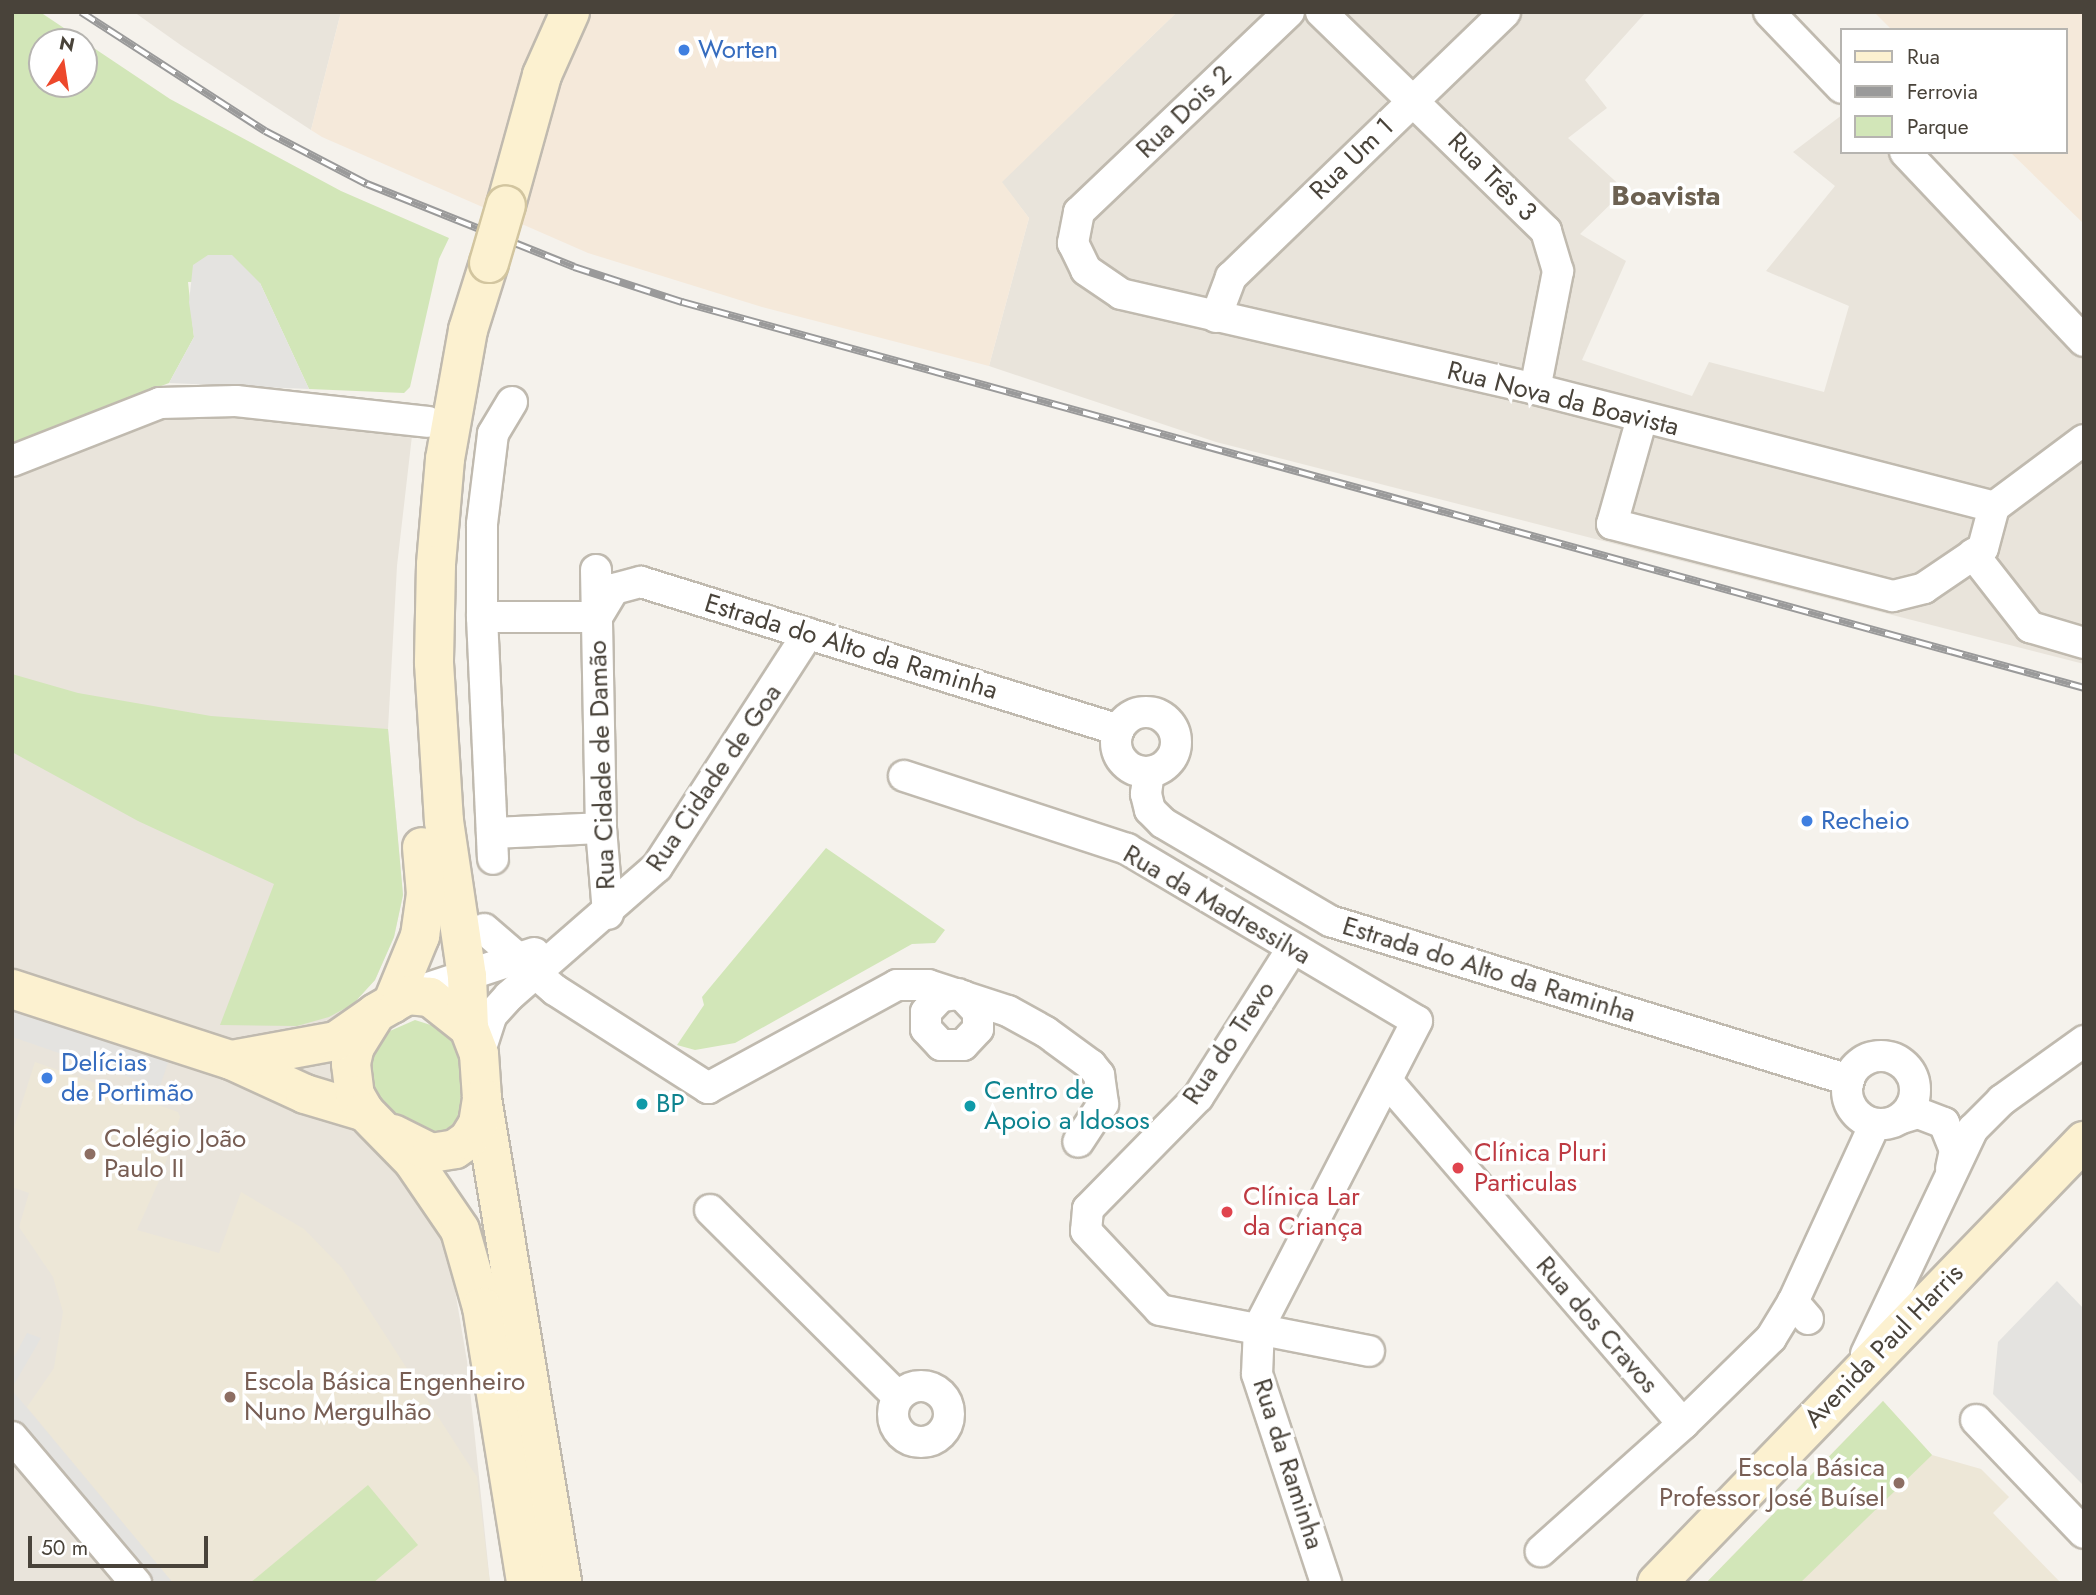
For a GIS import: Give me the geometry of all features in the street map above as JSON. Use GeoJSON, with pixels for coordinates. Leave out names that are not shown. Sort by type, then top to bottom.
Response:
{"type":"FeatureCollection","features":[{"type":"Feature","properties":{"kind":"main road"},"geometry":{"type":"LineString","coordinates":[[494,204],[513,93],[543,12]]}},
{"type":"Feature","properties":{"kind":"main road"},"geometry":{"type":"LineString","coordinates":[[526,1583],[482,1307],[460,1230],[413,1161],[372,1119],[355,1095],[351,1064],[355,1045],[392,1004],[420,936],[426,894],[408,666],[411,562],[428,422],[494,204],[542,75],[570,12]]}},
{"type":"Feature","properties":{"kind":"main road"},"geometry":{"type":"LineString","coordinates":[[479,258],[445,459],[436,565],[434,677],[452,894],[467,976],[482,1098],[562,1583]]}},
{"type":"Feature","properties":{"kind":"main road"},"geometry":{"type":"LineString","coordinates":[[12,989],[232,1060],[305,1094],[372,1119],[411,1145],[444,1153],[468,1140],[478,1124],[482,1098]]}},
{"type":"Feature","properties":{"kind":"main road"},"geometry":{"type":"LineString","coordinates":[[232,1060],[337,1041],[392,1004],[430,997],[474,1041]]}},
{"type":"Feature","properties":{"kind":"main road","name":"Avenida Paul Harris"},"geometry":{"type":"LineString","coordinates":[[1657,1583],[2084,1141]]}},
{"type":"Feature","properties":{"kind":"main road","name":"Avenida Paul Harris"},"geometry":{"type":"LineString","coordinates":[[1687,1583],[2084,1175]]}},
{"type":"Feature","properties":{"kind":"street","name":"Rua Dois 2"},"geometry":{"type":"LineString","coordinates":[[1079,212],[1289,12]]}},
{"type":"Feature","properties":{"kind":"street","name":"Rua Três 3"},"geometry":{"type":"LineString","coordinates":[[1321,12],[1545,231],[1558,271],[1535,388]]}},
{"type":"Feature","properties":{"kind":"street","name":"Rua Um 1"},"geometry":{"type":"LineString","coordinates":[[1216,317],[1231,277],[1505,12]]}},
{"type":"Feature","properties":{"kind":"street"},"geometry":{"type":"LineString","coordinates":[[1769,12],[1840,86]]}},
{"type":"Feature","properties":{"kind":"street"},"geometry":{"type":"LineString","coordinates":[[1907,154],[2084,341]]}},
{"type":"Feature","properties":{"kind":"street","name":"Rua Nova da Boavista"},"geometry":{"type":"LineString","coordinates":[[1079,212],[1073,243],[1086,270],[1121,293],[1216,317],[1535,388],[1994,508]]}},
{"type":"Feature","properties":{"kind":"street"},"geometry":{"type":"LineString","coordinates":[[2047,300],[2084,308]]}},
{"type":"Feature","properties":{"kind":"street"},"geometry":{"type":"LineString","coordinates":[[12,461],[160,403],[236,401],[428,422]]}},
{"type":"Feature","properties":{"kind":"street"},"geometry":{"type":"LineString","coordinates":[[512,402],[493,434],[482,524],[482,617],[493,846],[601,828]]}},
{"type":"Feature","properties":{"kind":"street"},"geometry":{"type":"LineString","coordinates":[[1642,418],[1612,524],[1893,596],[1924,588],[1983,548],[1994,508],[2084,440]]}},
{"type":"Feature","properties":{"kind":"street"},"geometry":{"type":"LineString","coordinates":[[1973,554],[2030,627],[2084,643]]}},
{"type":"Feature","properties":{"kind":"street","name":"Rua Cidade de Damão"},"geometry":{"type":"LineString","coordinates":[[596,570],[601,828],[608,914]]}},
{"type":"Feature","properties":{"kind":"street","name":"Estrada do Alto da Raminha"},"geometry":{"type":"LineString","coordinates":[[597,617],[614,589],[641,582],[1119,730]]}},
{"type":"Feature","properties":{"kind":"street","name":"Rua Cidade de Damão"},"geometry":{"type":"LineString","coordinates":[[482,617],[597,617]]}},
{"type":"Feature","properties":{"kind":"street","name":"Rua Cidade de Goa"},"geometry":{"type":"LineString","coordinates":[[578,940],[657,867],[808,634]]}},
{"type":"Feature","properties":{"kind":"street"},"geometry":{"type":"LineString","coordinates":[[1143,713],[1155,714],[1170,724],[1175,736],[1173,754],[1161,768],[1149,772],[1137,770],[1122,760],[1117,748],[1119,730],[1131,716],[1143,713]]}},
{"type":"Feature","properties":{"kind":"street","name":"Estrada do Alto da Raminha"},"geometry":{"type":"LineString","coordinates":[[1149,772],[1148,802],[1163,823],[1329,921],[1849,1080]]}},
{"type":"Feature","properties":{"kind":"street","name":"Rua da Madressilva"},"geometry":{"type":"LineString","coordinates":[[904,776],[1127,849],[1416,1021],[1387,1081]]}},
{"type":"Feature","properties":{"kind":"street"},"geometry":{"type":"LineString","coordinates":[[452,894],[484,929],[527,966],[708,1088],[883,989],[912,983],[1007,1011],[1091,1065],[1104,1089],[1103,1104],[1078,1142]]}},
{"type":"Feature","properties":{"kind":"street"},"geometry":{"type":"LineString","coordinates":[[484,929],[514,939],[578,940]]}},
{"type":"Feature","properties":{"kind":"street"},"geometry":{"type":"LineString","coordinates":[[392,1004],[467,976],[527,966],[578,940]]}},
{"type":"Feature","properties":{"kind":"street","name":"Rua do Trevo"},"geometry":{"type":"LineString","coordinates":[[1292,949],[1198,1097],[1088,1209],[1086,1231],[1160,1310],[1259,1327],[1369,1351]]}},
{"type":"Feature","properties":{"kind":"street"},"geometry":{"type":"LineString","coordinates":[[474,1041],[527,966]]}},
{"type":"Feature","properties":{"kind":"street"},"geometry":{"type":"LineString","coordinates":[[1835,1396],[1872,1346],[1973,1129],[2002,1100],[2084,1041]]}},
{"type":"Feature","properties":{"kind":"street"},"geometry":{"type":"LineString","coordinates":[[1948,1181],[1955,1150],[1944,1123],[1918,1113],[1888,1121],[1852,1108],[1849,1080],[1867,1060],[1888,1057],[1906,1067],[1928,1105],[1943,1111],[2002,1100]]}},
{"type":"Feature","properties":{"kind":"street","name":"Rua da Raminha"},"geometry":{"type":"LineString","coordinates":[[1326,1583],[1256,1374],[1259,1327],[1387,1081]]}},
{"type":"Feature","properties":{"kind":"street","name":"Rua dos Cravos"},"geometry":{"type":"LineString","coordinates":[[1387,1081],[1683,1424]]}},
{"type":"Feature","properties":{"kind":"street"},"geometry":{"type":"LineString","coordinates":[[1541,1551],[1683,1424],[1801,1310],[1888,1121],[1911,1107],[1915,1086]]}},
{"type":"Feature","properties":{"kind":"street"},"geometry":{"type":"LineString","coordinates":[[710,1210],[898,1397]]}},
{"type":"Feature","properties":{"kind":"street"},"geometry":{"type":"LineString","coordinates":[[1976,1420],[2084,1533]]}},
{"type":"Feature","properties":{"kind":"street"},"geometry":{"type":"LineString","coordinates":[[12,1437],[136,1583]]}},
{"type":"Feature","properties":{"kind":"shaded area"},"geometry":{"type":"Polygon","coordinates":[[[134,12],[341,12],[311,130],[182,46],[134,12]]]}},
{"type":"Feature","properties":{"kind":"shaded area"},"geometry":{"type":"Polygon","coordinates":[[[341,12],[1177,12],[1002,182],[1029,218],[989,366],[762,307],[588,253],[322,137],[311,130],[341,12]]]}},
{"type":"Feature","properties":{"kind":"shaded area"},"geometry":{"type":"Polygon","coordinates":[[[1177,12],[1646,12],[1585,80],[1607,108],[1568,138],[1625,190],[1580,234],[1626,261],[1582,360],[1692,396],[1709,362],[1824,392],[1849,306],[1766,271],[1835,186],[1793,152],[1840,117],[1840,154],[1892,154],[2084,358],[2084,664],[1216,442],[989,366],[1029,218],[1001,182],[1177,12]]]}},
{"type":"Feature","properties":{"kind":"shaded area"},"geometry":{"type":"Polygon","coordinates":[[[1874,12],[2084,12],[2084,224],[2012,154],[2068,154],[2068,28],[1890,28],[1874,12]]]}},
{"type":"Feature","properties":{"kind":"shaded area"},"geometry":{"type":"Polygon","coordinates":[[[208,255],[232,255],[260,283],[309,389],[169,383],[194,337],[189,302],[193,265],[208,255]]]}},
{"type":"Feature","properties":{"kind":"shaded area"},"geometry":{"type":"Polygon","coordinates":[[[171,417],[257,417],[413,427],[397,566],[388,729],[403,895],[394,937],[375,980],[353,1004],[336,1051],[334,1070],[350,1129],[393,1164],[446,1237],[467,1361],[490,1583],[12,1583],[12,478],[171,417]]]}},
{"type":"Feature","properties":{"kind":"shaded area"},"geometry":{"type":"Polygon","coordinates":[[[12,1003],[170,1057],[159,1088],[12,1037],[12,1003]]]}},
{"type":"Feature","properties":{"kind":"shaded area","name":"Escola Básica Engenheiro Nuno Mergulhão"},"geometry":{"type":"Polygon","coordinates":[[[35,1062],[178,1112],[180,1117],[162,1174],[137,1230],[219,1253],[241,1192],[304,1229],[342,1268],[477,1477],[490,1583],[173,1583],[27,1407],[54,1368],[63,1312],[53,1277],[19,1227],[29,1193],[12,1187],[12,1134],[35,1062]]]}},
{"type":"Feature","properties":{"kind":"shaded area"},"geometry":{"type":"Polygon","coordinates":[[[2057,1281],[2084,1309],[2084,1486],[1993,1394],[1998,1342],[2057,1281]]]}},
{"type":"Feature","properties":{"kind":"shaded area"},"geometry":{"type":"Polygon","coordinates":[[[27,1333],[41,1338],[12,1388],[12,1361],[27,1333]]]}},
{"type":"Feature","properties":{"kind":"shaded area"},"geometry":{"type":"Polygon","coordinates":[[[12,1390],[173,1583],[149,1583],[12,1423],[12,1390]]]}},
{"type":"Feature","properties":{"kind":"shaded area","name":"Escola Básica Professor José Buísel"},"geometry":{"type":"Polygon","coordinates":[[[1883,1401],[1932,1455],[1981,1469],[2009,1497],[1993,1513],[2061,1583],[1706,1583],[1883,1401]]]}},
{"type":"Feature","properties":{"kind":"green space"},"geometry":{"type":"Polygon","coordinates":[[[12,12],[40,12],[64,28],[28,28],[28,98],[98,98],[98,51],[170,99],[341,191],[449,238],[439,259],[410,387],[404,393],[309,389],[260,283],[188,282],[194,337],[169,383],[12,443],[12,12]]]}},
{"type":"Feature","properties":{"kind":"green space"},"geometry":{"type":"Polygon","coordinates":[[[12,674],[78,693],[211,716],[388,729],[403,895],[394,937],[375,980],[353,1004],[329,1017],[297,1026],[220,1025],[274,884],[138,821],[12,752],[12,674]]]}},
{"type":"Feature","properties":{"kind":"green space"},"geometry":{"type":"Polygon","coordinates":[[[826,848],[945,930],[935,943],[912,944],[735,1043],[695,1050],[677,1045],[704,1005],[702,997],[826,848]]]}},
{"type":"Feature","properties":{"kind":"green space"},"geometry":{"type":"Polygon","coordinates":[[[415,1020],[437,1027],[451,1040],[460,1059],[461,1113],[451,1126],[434,1136],[414,1130],[380,1103],[365,1070],[383,1034],[415,1020]]]}},
{"type":"Feature","properties":{"kind":"green space"},"geometry":{"type":"Polygon","coordinates":[[[1883,1401],[1932,1455],[1800,1583],[1706,1583],[1883,1401]]]}},
{"type":"Feature","properties":{"kind":"green space"},"geometry":{"type":"Polygon","coordinates":[[[368,1485],[418,1545],[373,1583],[250,1583],[368,1485]]]}},
{"type":"Feature","properties":{"kind":"railway"},"geometry":{"type":"LineString","coordinates":[[81,12],[265,131],[367,184],[574,267],[682,302],[2084,688]]}},
{"type":"Feature","properties":{"kind":"place","name":"Worten"},"geometry":{"type":"Point","coordinates":[684,50]}},
{"type":"Feature","properties":{"kind":"place","name":"Recheio"},"geometry":{"type":"Point","coordinates":[1807,821]}},
{"type":"Feature","properties":{"kind":"place","name":"Delícias de Portimão"},"geometry":{"type":"Point","coordinates":[47,1078]}},
{"type":"Feature","properties":{"kind":"place","name":"BP"},"geometry":{"type":"Point","coordinates":[642,1104]}},
{"type":"Feature","properties":{"kind":"place","name":"Centro de Apoio a Idosos"},"geometry":{"type":"Point","coordinates":[970,1106]}},
{"type":"Feature","properties":{"kind":"place","name":"Colégio João Paulo II"},"geometry":{"type":"Point","coordinates":[90,1154]}},
{"type":"Feature","properties":{"kind":"place","name":"Clínica Pluri Particulas"},"geometry":{"type":"Point","coordinates":[1458,1168]}},
{"type":"Feature","properties":{"kind":"place","name":"Clínica Lar da Criança"},"geometry":{"type":"Point","coordinates":[1227,1212]}},
{"type":"Feature","properties":{"kind":"place","name":"Escola Básica Engenheiro Nuno Mergulhão"},"geometry":{"type":"Point","coordinates":[230,1397]}},
{"type":"Feature","properties":{"kind":"place","name":"Escola Básica Professor José Buísel"},"geometry":{"type":"Point","coordinates":[1899,1483]}},
{"type":"Feature","properties":{"kind":"district","name":"Boavista"},"geometry":{"type":"Point","coordinates":[1666,196]}}]}
